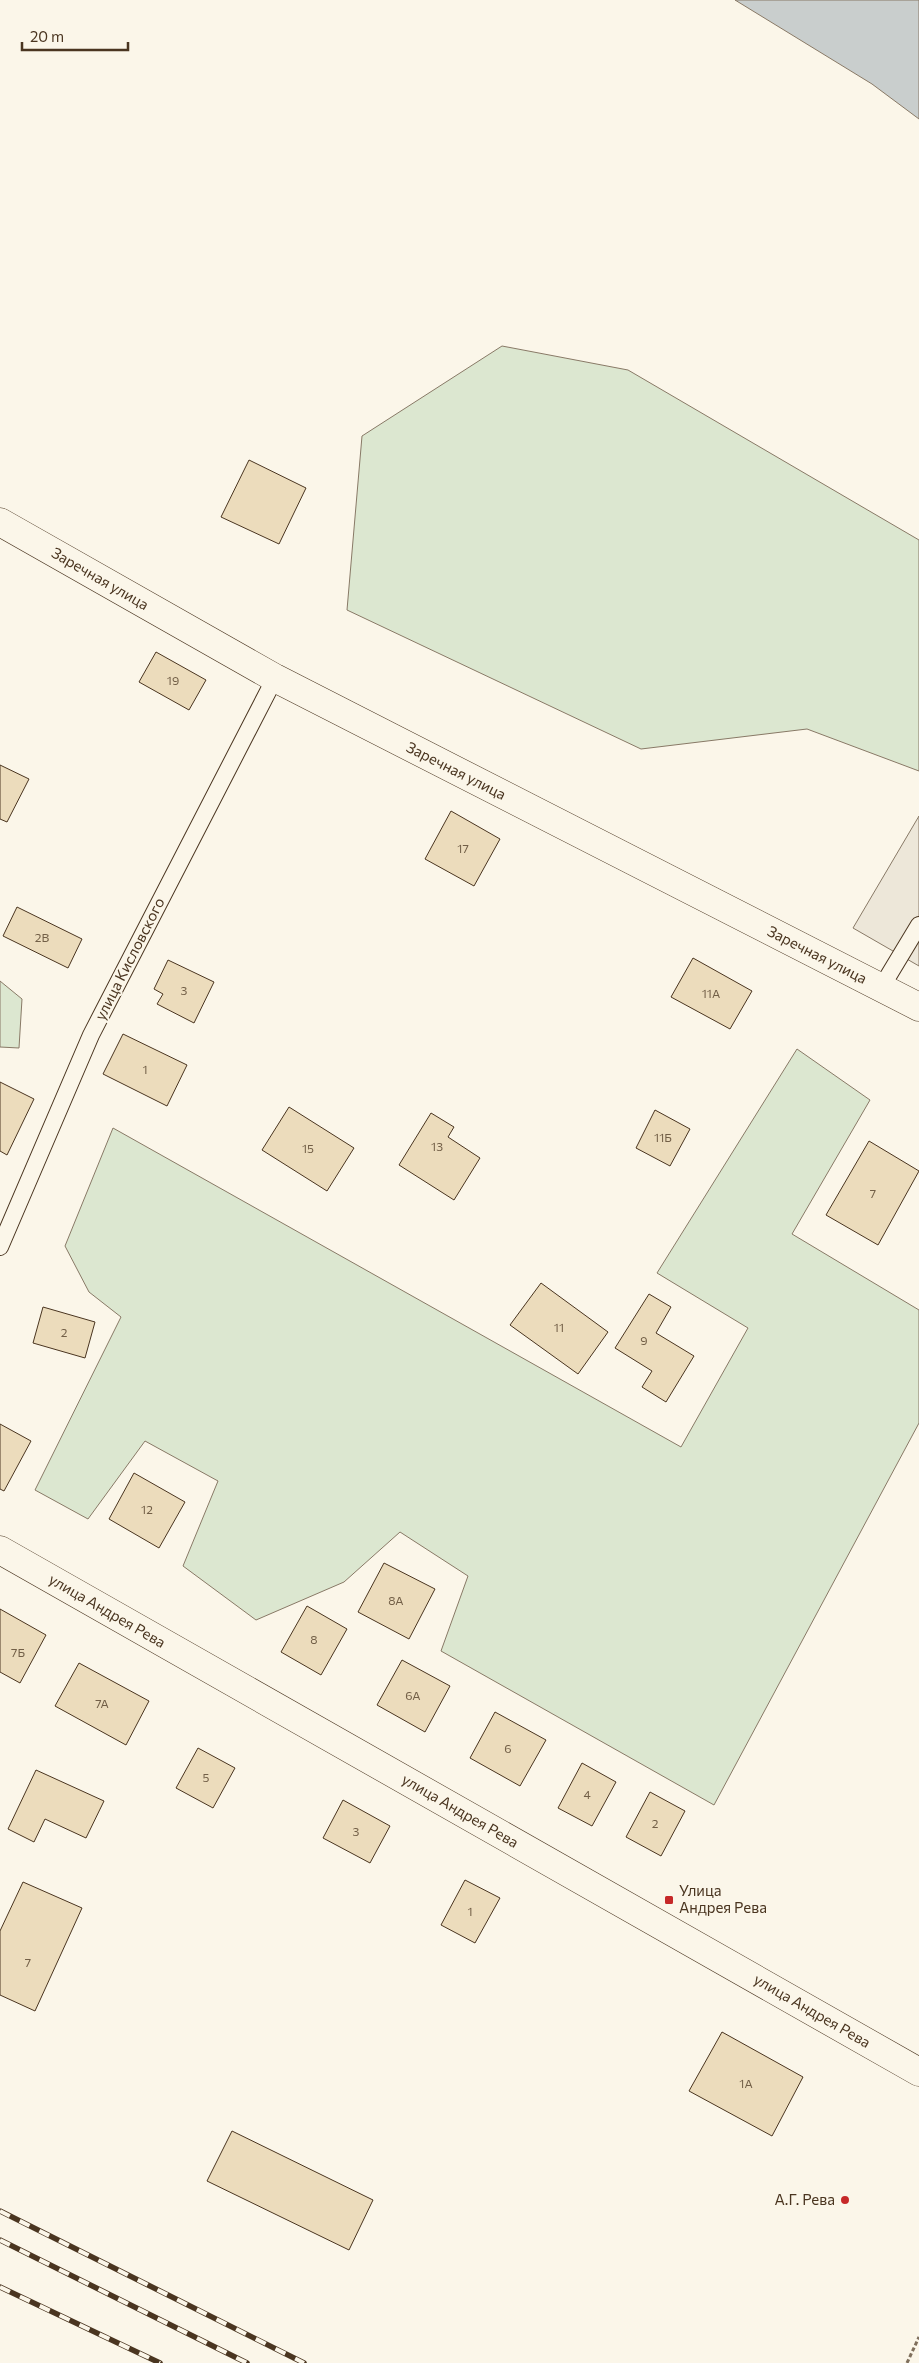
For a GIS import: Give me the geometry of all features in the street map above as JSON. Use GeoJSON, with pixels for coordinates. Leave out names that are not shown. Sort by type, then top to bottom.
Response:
{"type":"FeatureCollection","features":[{"type":"Feature","properties":{"kind":"street","name":"Заречная улица"},"geometry":{"type":"LineString","coordinates":[[0,522],[275,678],[919,1007]]}},
{"type":"Feature","properties":{"kind":"street","name":"улица Андрея Рева"},"geometry":{"type":"LineString","coordinates":[[0,1550],[919,2072]]}},
{"type":"Feature","properties":{"kind":"lane","name":"улица Кисловского"},"geometry":{"type":"LineString","coordinates":[[0,1247],[91,1036],[275,678]]}},
{"type":"Feature","properties":{"kind":"lane"},"geometry":{"type":"LineString","coordinates":[[881,988],[919,925]]}},
{"type":"Feature","properties":{"kind":"path"},"geometry":{"type":"LineString","coordinates":[[907,2363],[919,2337]]}},
{"type":"Feature","properties":{"kind":"green space"},"geometry":{"type":"Polygon","coordinates":[[[502,346],[628,370],[919,540],[919,771],[807,729],[641,749],[347,610],[362,436],[502,346]]]}},
{"type":"Feature","properties":{"kind":"green space"},"geometry":{"type":"Polygon","coordinates":[[[0,981],[22,999],[19,1048],[0,1047],[0,981]]]}},
{"type":"Feature","properties":{"kind":"green space"},"geometry":{"type":"Polygon","coordinates":[[[797,1049],[870,1100],[792,1234],[919,1310],[919,1423],[714,1805],[441,1651],[468,1576],[400,1532],[344,1582],[256,1620],[183,1566],[218,1481],[145,1441],[88,1519],[35,1490],[121,1317],[89,1292],[65,1246],[113,1128],[681,1447],[748,1328],[657,1273],[797,1049]]]}},
{"type":"Feature","properties":{"kind":"shaded area"},"geometry":{"type":"Polygon","coordinates":[[[735,0],[919,0],[919,119],[872,84],[735,0]]]}},
{"type":"Feature","properties":{"kind":"shaded area"},"geometry":{"type":"Polygon","coordinates":[[[919,816],[919,966],[853,928],[919,816]]]}},
{"type":"Feature","properties":{"kind":"building"},"geometry":{"type":"Polygon","coordinates":[[[249,460],[306,488],[279,544],[221,517],[249,460]]]}},
{"type":"Feature","properties":{"kind":"building"},"geometry":{"type":"Polygon","coordinates":[[[156,652],[206,680],[189,710],[139,682],[156,652]]]}},
{"type":"Feature","properties":{"kind":"building"},"geometry":{"type":"Polygon","coordinates":[[[0,765],[29,779],[7,822],[0,819],[0,765]]]}},
{"type":"Feature","properties":{"kind":"building"},"geometry":{"type":"Polygon","coordinates":[[[451,811],[500,839],[474,886],[425,859],[451,811]]]}},
{"type":"Feature","properties":{"kind":"building"},"geometry":{"type":"Polygon","coordinates":[[[17,907],[82,939],[68,968],[3,936],[17,907]]]}},
{"type":"Feature","properties":{"kind":"building"},"geometry":{"type":"Polygon","coordinates":[[[693,958],[752,991],[730,1029],[671,997],[693,958]]]}},
{"type":"Feature","properties":{"kind":"building"},"geometry":{"type":"Polygon","coordinates":[[[168,960],[214,982],[194,1023],[157,1004],[163,994],[154,989],[168,960]]]}},
{"type":"Feature","properties":{"kind":"building"},"geometry":{"type":"Polygon","coordinates":[[[123,1034],[187,1065],[167,1106],[103,1074],[123,1034]]]}},
{"type":"Feature","properties":{"kind":"building"},"geometry":{"type":"Polygon","coordinates":[[[0,1082],[34,1099],[7,1155],[0,1151],[0,1082]]]}},
{"type":"Feature","properties":{"kind":"building"},"geometry":{"type":"Polygon","coordinates":[[[289,1107],[354,1148],[327,1191],[262,1150],[289,1107]]]}},
{"type":"Feature","properties":{"kind":"building"},"geometry":{"type":"Polygon","coordinates":[[[655,1110],[690,1129],[670,1166],[636,1148],[655,1110]]]}},
{"type":"Feature","properties":{"kind":"building"},"geometry":{"type":"Polygon","coordinates":[[[431,1113],[454,1127],[448,1137],[480,1158],[454,1200],[399,1165],[431,1113]]]}},
{"type":"Feature","properties":{"kind":"building"},"geometry":{"type":"Polygon","coordinates":[[[869,1141],[919,1171],[878,1245],[826,1215],[869,1141]]]}},
{"type":"Feature","properties":{"kind":"building"},"geometry":{"type":"Polygon","coordinates":[[[541,1283],[608,1332],[578,1374],[510,1325],[541,1283]]]}},
{"type":"Feature","properties":{"kind":"building"},"geometry":{"type":"Polygon","coordinates":[[[649,1294],[671,1307],[656,1333],[694,1356],[666,1402],[642,1387],[652,1371],[615,1348],[649,1294]]]}},
{"type":"Feature","properties":{"kind":"building"},"geometry":{"type":"Polygon","coordinates":[[[43,1307],[95,1322],[85,1358],[33,1343],[43,1307]]]}},
{"type":"Feature","properties":{"kind":"building"},"geometry":{"type":"Polygon","coordinates":[[[0,1424],[31,1441],[4,1491],[0,1489],[0,1424]]]}},
{"type":"Feature","properties":{"kind":"building"},"geometry":{"type":"Polygon","coordinates":[[[134,1473],[185,1502],[159,1548],[109,1519],[134,1473]]]}},
{"type":"Feature","properties":{"kind":"building"},"geometry":{"type":"Polygon","coordinates":[[[384,1563],[435,1589],[409,1639],[358,1612],[384,1563]]]}},
{"type":"Feature","properties":{"kind":"building"},"geometry":{"type":"Polygon","coordinates":[[[307,1606],[347,1629],[321,1675],[281,1652],[307,1606]]]}},
{"type":"Feature","properties":{"kind":"building"},"geometry":{"type":"Polygon","coordinates":[[[0,1609],[46,1635],[20,1683],[0,1672],[0,1609]]]}},
{"type":"Feature","properties":{"kind":"building"},"geometry":{"type":"Polygon","coordinates":[[[402,1660],[450,1686],[425,1732],[377,1705],[402,1660]]]}},
{"type":"Feature","properties":{"kind":"building"},"geometry":{"type":"Polygon","coordinates":[[[79,1663],[149,1701],[126,1745],[55,1706],[79,1663]]]}},
{"type":"Feature","properties":{"kind":"building"},"geometry":{"type":"Polygon","coordinates":[[[495,1712],[546,1740],[520,1786],[470,1758],[495,1712]]]}},
{"type":"Feature","properties":{"kind":"building"},"geometry":{"type":"Polygon","coordinates":[[[198,1748],[235,1768],[213,1808],[176,1788],[198,1748]]]}},
{"type":"Feature","properties":{"kind":"building"},"geometry":{"type":"Polygon","coordinates":[[[582,1763],[616,1782],[592,1826],[558,1808],[582,1763]]]}},
{"type":"Feature","properties":{"kind":"building"},"geometry":{"type":"Polygon","coordinates":[[[36,1770],[104,1801],[86,1838],[45,1819],[34,1842],[8,1829],[36,1770]]]}},
{"type":"Feature","properties":{"kind":"building"},"geometry":{"type":"Polygon","coordinates":[[[650,1792],[685,1811],[661,1856],[626,1837],[650,1792]]]}},
{"type":"Feature","properties":{"kind":"building"},"geometry":{"type":"Polygon","coordinates":[[[343,1800],[390,1826],[370,1863],[323,1838],[343,1800]]]}},
{"type":"Feature","properties":{"kind":"building"},"geometry":{"type":"Polygon","coordinates":[[[465,1880],[500,1898],[475,1943],[441,1925],[465,1880]]]}},
{"type":"Feature","properties":{"kind":"building"},"geometry":{"type":"Polygon","coordinates":[[[23,1882],[82,1908],[35,2011],[0,1995],[0,1931],[23,1882]]]}},
{"type":"Feature","properties":{"kind":"building"},"geometry":{"type":"Polygon","coordinates":[[[722,2032],[803,2077],[772,2136],[689,2091],[722,2032]]]}},
{"type":"Feature","properties":{"kind":"building"},"geometry":{"type":"Polygon","coordinates":[[[232,2131],[373,2200],[349,2250],[207,2181],[232,2131]]]}},
{"type":"Feature","properties":{"kind":"railway"},"geometry":{"type":"LineString","coordinates":[[0,2211],[304,2363]]}},
{"type":"Feature","properties":{"kind":"railway"},"geometry":{"type":"LineString","coordinates":[[0,2240],[247,2363]]}},
{"type":"Feature","properties":{"kind":"railway"},"geometry":{"type":"LineString","coordinates":[[0,2287],[160,2363]]}},
{"type":"Feature","properties":{"kind":"place","name":"Улица Андрея Рева"},"geometry":{"type":"Point","coordinates":[669,1900]}},
{"type":"Feature","properties":{"kind":"place","name":"А.Г. Рева"},"geometry":{"type":"Point","coordinates":[845,2200]}}]}
